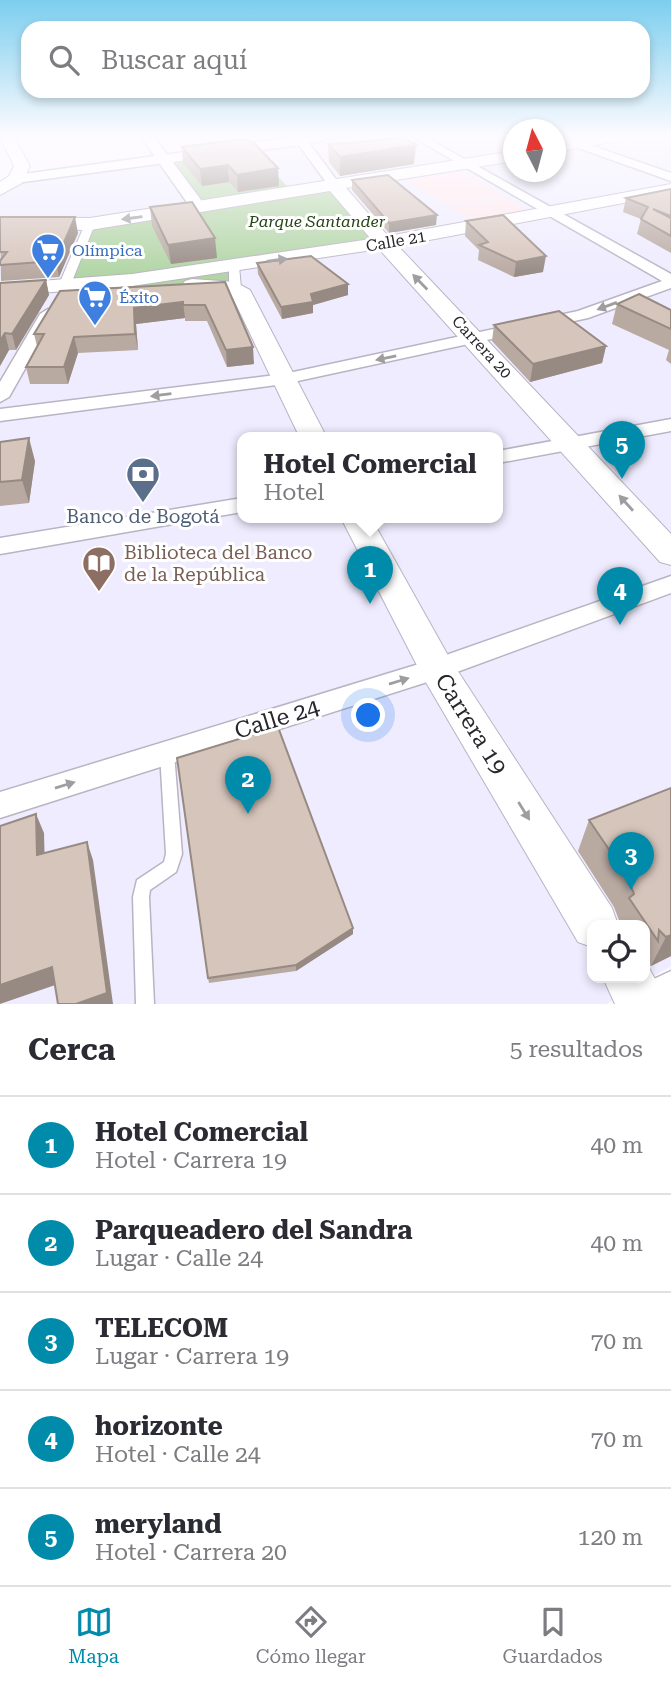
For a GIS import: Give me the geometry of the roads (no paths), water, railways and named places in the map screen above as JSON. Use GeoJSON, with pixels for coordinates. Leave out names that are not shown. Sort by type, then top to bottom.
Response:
{"type":"FeatureCollection","features":[{"type":"Feature","properties":{"kind":"main road"},"geometry":{"type":"LineString","coordinates":[[0,223],[90,224],[348,184]]}},
{"type":"Feature","properties":{"kind":"main road","name":"Carrera 20"},"geometry":{"type":"LineString","coordinates":[[335,186],[384,244],[571,442],[671,554]]}},
{"type":"Feature","properties":{"kind":"main road","name":"Calle 21"},"geometry":{"type":"LineString","coordinates":[[0,290],[63,289],[118,283],[234,277],[384,244],[671,189]]}},
{"type":"Feature","properties":{"kind":"main road"},"geometry":{"type":"LineString","coordinates":[[234,277],[311,432]]}},
{"type":"Feature","properties":{"kind":"main road","name":"Carrera 19"},"geometry":{"type":"LineString","coordinates":[[359,523],[437,669],[592,920]]}},
{"type":"Feature","properties":{"kind":"street"},"geometry":{"type":"LineString","coordinates":[[182,184],[199,208]]}},
{"type":"Feature","properties":{"kind":"street"},"geometry":{"type":"LineString","coordinates":[[497,184],[671,281]]}},
{"type":"Feature","properties":{"kind":"street"},"geometry":{"type":"LineString","coordinates":[[0,397],[63,289],[90,224]]}},
{"type":"Feature","properties":{"kind":"street"},"geometry":{"type":"LineString","coordinates":[[0,415],[284,379],[582,315],[671,281]]}},
{"type":"Feature","properties":{"kind":"street"},"geometry":{"type":"LineString","coordinates":[[503,456],[671,425]]}},
{"type":"Feature","properties":{"kind":"street"},"geometry":{"type":"LineString","coordinates":[[0,546],[237,506]]}},
{"type":"Feature","properties":{"kind":"street","name":"Calle 24"},"geometry":{"type":"LineString","coordinates":[[0,805],[437,669],[671,584]]}},
{"type":"Feature","properties":{"kind":"lane"},"geometry":{"type":"LineString","coordinates":[[145,1004],[141,897],[144,886],[170,867],[174,854],[167,753]]}},
{"type":"Feature","properties":{"kind":"place","name":"Olímpica"},"geometry":{"type":"Point","coordinates":[48,280]}},
{"type":"Feature","properties":{"kind":"place","name":"Éxito"},"geometry":{"type":"Point","coordinates":[95,327]}},
{"type":"Feature","properties":{"kind":"place","name":"meryland"},"geometry":{"type":"Point","coordinates":[622,479]}},
{"type":"Feature","properties":{"kind":"place","name":"Banco de Bogotá"},"geometry":{"type":"Point","coordinates":[143,504]}},
{"type":"Feature","properties":{"kind":"place","name":"Biblioteca del Banco de la República"},"geometry":{"type":"Point","coordinates":[99,593]}},
{"type":"Feature","properties":{"kind":"place","name":"Hotel Comercial"},"geometry":{"type":"Point","coordinates":[370,604]}},
{"type":"Feature","properties":{"kind":"place","name":"horizonte"},"geometry":{"type":"Point","coordinates":[620,625]}},
{"type":"Feature","properties":{"kind":"place","name":"Parqueadero del Sandra"},"geometry":{"type":"Point","coordinates":[248,814]}},
{"type":"Feature","properties":{"kind":"place","name":"TELECOM"},"geometry":{"type":"Point","coordinates":[631,890]}},
{"type":"Feature","properties":{"kind":"park label","name":"Parque Santander"},"geometry":{"type":"Point","coordinates":[317,221]}}]}
